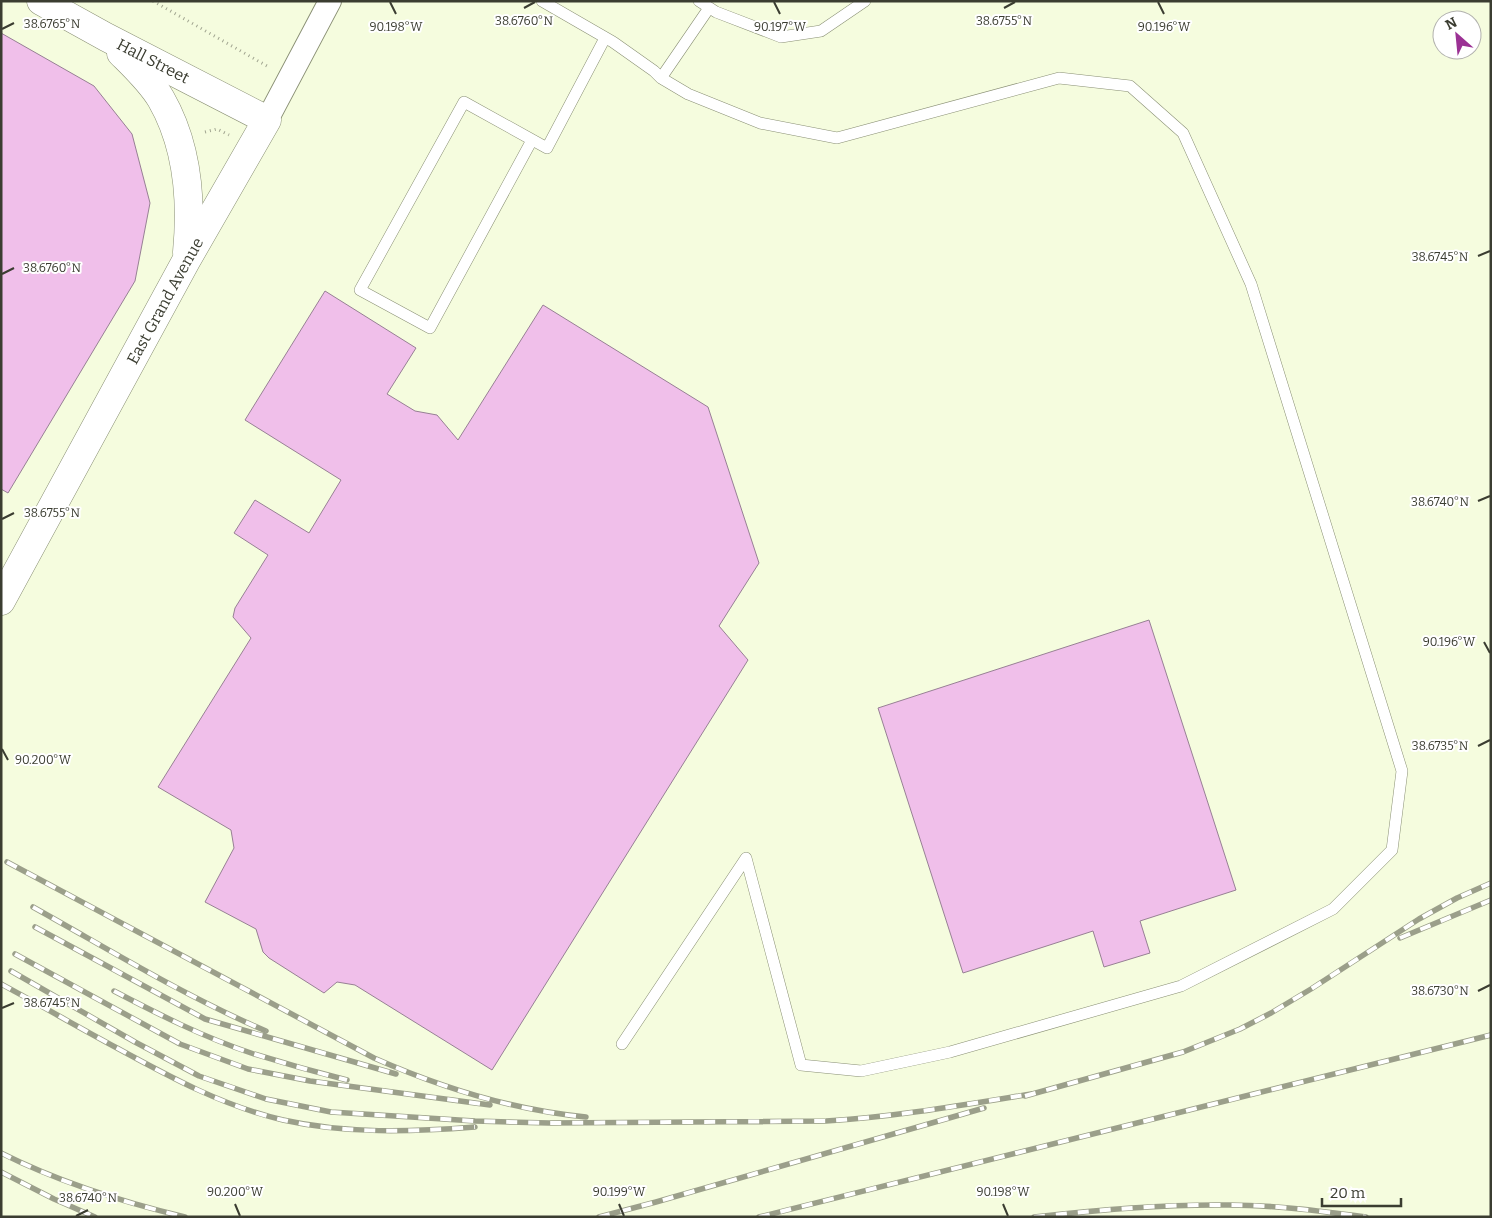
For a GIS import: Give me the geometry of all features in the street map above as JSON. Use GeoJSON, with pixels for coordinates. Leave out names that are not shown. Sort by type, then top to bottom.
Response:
{"type":"FeatureCollection","features":[{"type":"Feature","properties":{"kind":"main road","name":"Hall Street"},"geometry":{"type":"LineString","coordinates":[[41,1],[106,37],[267,120]]}},
{"type":"Feature","properties":{"kind":"main road"},"geometry":{"type":"LineString","coordinates":[[106,37],[142,75],[156,93],[175,129],[184,160],[189,189],[190,224],[186,262]]}},
{"type":"Feature","properties":{"kind":"main road","name":"East Grand Avenue"},"geometry":{"type":"LineString","coordinates":[[1,601],[186,262],[267,120]]}},
{"type":"Feature","properties":{"kind":"street","name":"East Grand Avenue"},"geometry":{"type":"LineString","coordinates":[[267,120],[330,1]]}},
{"type":"Feature","properties":{"kind":"lane"},"geometry":{"type":"LineString","coordinates":[[542,1],[604,38],[654,71],[661,78],[688,94],[760,124],[837,138],[1059,78],[1130,86],[1182,133],[1251,284],[1402,772],[1392,850],[1332,910],[1181,986],[950,1052],[862,1071],[801,1065],[746,858],[622,1044]]}},
{"type":"Feature","properties":{"kind":"lane"},"geometry":{"type":"LineString","coordinates":[[661,78],[704,4],[716,12],[780,37],[821,31],[865,1]]}},
{"type":"Feature","properties":{"kind":"lane"},"geometry":{"type":"LineString","coordinates":[[532,140],[430,328],[360,290],[464,102],[547,148],[604,38]]}},
{"type":"Feature","properties":{"kind":"path"},"geometry":{"type":"LineString","coordinates":[[153,1],[256,60]]}},
{"type":"Feature","properties":{"kind":"path"},"geometry":{"type":"LineString","coordinates":[[202,133],[217,129],[230,135]]}},
{"type":"Feature","properties":{"kind":"building"},"geometry":{"type":"Polygon","coordinates":[[[1,33],[94,86],[132,134],[150,203],[135,281],[8,493],[1,489],[1,33]]]}},
{"type":"Feature","properties":{"kind":"building"},"geometry":{"type":"Polygon","coordinates":[[[325,291],[416,348],[387,394],[415,411],[437,415],[458,440],[543,305],[708,407],[759,563],[719,626],[748,660],[492,1070],[355,985],[337,982],[324,993],[269,958],[263,952],[256,929],[205,902],[234,848],[231,830],[158,787],[251,638],[233,617],[235,608],[268,555],[234,533],[255,500],[309,533],[341,480],[245,420],[325,291]]]}},
{"type":"Feature","properties":{"kind":"building"},"geometry":{"type":"Polygon","coordinates":[[[1149,620],[1236,890],[1140,921],[1150,953],[1104,967],[1093,931],[963,973],[878,708],[1149,620]]]}},
{"type":"Feature","properties":{"kind":"railway"},"geometry":{"type":"LineString","coordinates":[[7,862],[374,1058],[425,1079],[478,1096],[531,1109],[586,1117]]}},
{"type":"Feature","properties":{"kind":"railway"},"geometry":{"type":"LineString","coordinates":[[1025,1096],[1183,1052],[1240,1029],[1311,989],[1419,919],[1457,898],[1491,883]]}},
{"type":"Feature","properties":{"kind":"railway"},"geometry":{"type":"LineString","coordinates":[[1400,938],[1491,900]]}},
{"type":"Feature","properties":{"kind":"railway"},"geometry":{"type":"LineString","coordinates":[[33,907],[177,988],[266,1031]]}},
{"type":"Feature","properties":{"kind":"railway"},"geometry":{"type":"LineString","coordinates":[[35,927],[205,1019],[396,1074]]}},
{"type":"Feature","properties":{"kind":"railway"},"geometry":{"type":"LineString","coordinates":[[15,954],[180,1044],[248,1069],[310,1081],[490,1105]]}},
{"type":"Feature","properties":{"kind":"railway"},"geometry":{"type":"LineString","coordinates":[[11,971],[135,1042],[199,1076],[266,1099],[331,1112],[475,1121],[549,1123],[826,1121],[903,1114],[1031,1094]]}},
{"type":"Feature","properties":{"kind":"railway"},"geometry":{"type":"LineString","coordinates":[[1,984],[177,1080],[218,1099],[261,1114],[307,1125],[355,1130],[403,1131],[475,1127]]}},
{"type":"Feature","properties":{"kind":"railway"},"geometry":{"type":"LineString","coordinates":[[114,991],[181,1025],[233,1047],[347,1080]]}},
{"type":"Feature","properties":{"kind":"railway"},"geometry":{"type":"LineString","coordinates":[[759,1217],[1491,1035]]}},
{"type":"Feature","properties":{"kind":"railway"},"geometry":{"type":"LineString","coordinates":[[599,1217],[984,1108]]}},
{"type":"Feature","properties":{"kind":"railway"},"geometry":{"type":"LineString","coordinates":[[1,1153],[68,1182],[138,1205],[185,1217]]}},
{"type":"Feature","properties":{"kind":"railway"},"geometry":{"type":"LineString","coordinates":[[1,1172],[95,1217]]}},
{"type":"Feature","properties":{"kind":"railway"},"geometry":{"type":"LineString","coordinates":[[1034,1217],[1180,1205],[1280,1207],[1366,1217]]}}]}
